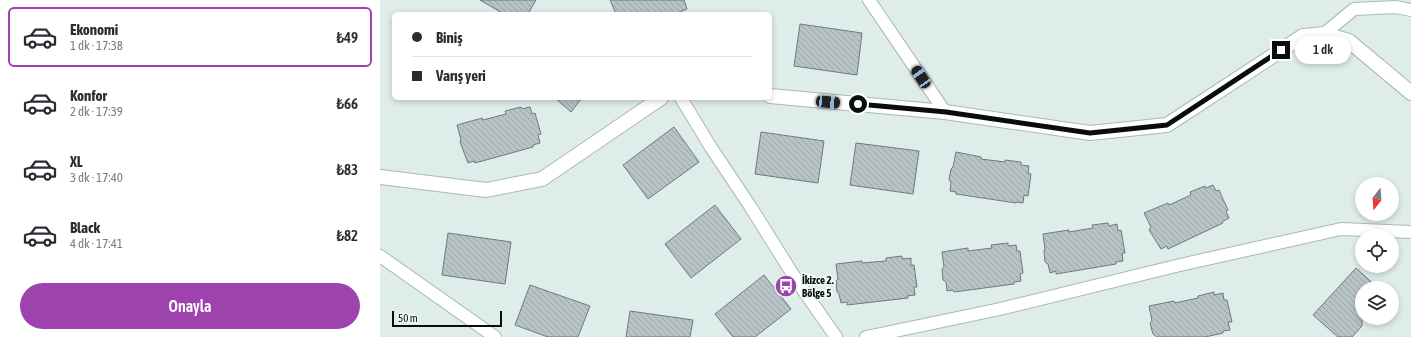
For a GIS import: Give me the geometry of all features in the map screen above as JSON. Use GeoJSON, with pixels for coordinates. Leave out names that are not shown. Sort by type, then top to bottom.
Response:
{"type":"FeatureCollection","features":[{"type":"Feature","properties":{"kind":"street"},"geometry":{"type":"LineString","coordinates":[[868,0],[946,112]]}},
{"type":"Feature","properties":{"kind":"street"},"geometry":{"type":"LineString","coordinates":[[1324,34],[1354,10],[1396,8],[1411,10]]}},
{"type":"Feature","properties":{"kind":"street"},"geometry":{"type":"LineString","coordinates":[[772,96],[946,112],[1090,133],[1167,125],[1303,36],[1324,34],[1349,41],[1411,94]]}},
{"type":"Feature","properties":{"kind":"street"},"geometry":{"type":"LineString","coordinates":[[380,177],[486,190],[542,179],[658,100]]}},
{"type":"Feature","properties":{"kind":"street"},"geometry":{"type":"LineString","coordinates":[[682,100],[797,281],[836,337]]}},
{"type":"Feature","properties":{"kind":"street"},"geometry":{"type":"LineString","coordinates":[[866,337],[1000,309],[1180,265],[1341,229],[1411,232]]}},
{"type":"Feature","properties":{"kind":"street"},"geometry":{"type":"LineString","coordinates":[[380,256],[495,337]]}},
{"type":"Feature","properties":{"kind":"building"},"geometry":{"type":"Polygon","coordinates":[[[480,0],[536,0],[529,12],[501,12],[480,0]]]}},
{"type":"Feature","properties":{"kind":"building"},"geometry":{"type":"Polygon","coordinates":[[[610,0],[684,0],[687,9],[680,12],[615,12],[610,0]]]}},
{"type":"Feature","properties":{"kind":"building"},"geometry":{"type":"Polygon","coordinates":[[[800,24],[862,33],[857,75],[794,66],[800,24]]]}},
{"type":"Feature","properties":{"kind":"building"},"geometry":{"type":"Polygon","coordinates":[[[557,100],[580,100],[571,112],[557,100]]]}},
{"type":"Feature","properties":{"kind":"building"},"geometry":{"type":"Polygon","coordinates":[[[521,107],[522,109],[530,107],[532,114],[535,113],[541,134],[538,135],[540,143],[533,145],[533,147],[475,163],[474,161],[468,163],[460,142],[461,140],[457,125],[482,118],[483,120],[506,114],[505,111],[521,107]]]}},
{"type":"Feature","properties":{"kind":"building"},"geometry":{"type":"Polygon","coordinates":[[[674,127],[699,162],[648,199],[623,165],[674,127]]]}},
{"type":"Feature","properties":{"kind":"building"},"geometry":{"type":"Polygon","coordinates":[[[761,132],[824,141],[818,183],[755,174],[761,132]]]}},
{"type":"Feature","properties":{"kind":"building"},"geometry":{"type":"Polygon","coordinates":[[[856,143],[919,151],[913,194],[850,185],[856,143]]]}},
{"type":"Feature","properties":{"kind":"building"},"geometry":{"type":"Polygon","coordinates":[[[956,152],[981,157],[981,159],[1021,162],[1021,165],[1029,166],[1028,173],[1031,174],[1028,196],[1024,195],[1023,203],[1016,203],[956,194],[956,192],[950,191],[951,182],[949,180],[956,152]]]}},
{"type":"Feature","properties":{"kind":"building"},"geometry":{"type":"Polygon","coordinates":[[[1213,185],[1216,191],[1219,190],[1228,210],[1226,211],[1229,218],[1222,222],[1223,223],[1168,249],[1167,246],[1161,249],[1149,230],[1151,227],[1144,213],[1168,203],[1169,205],[1191,195],[1190,192],[1205,186],[1206,188],[1213,185]]]}},
{"type":"Feature","properties":{"kind":"building"},"geometry":{"type":"Polygon","coordinates":[[[715,205],[741,239],[691,278],[665,244],[715,205]]]}},
{"type":"Feature","properties":{"kind":"building"},"geometry":{"type":"Polygon","coordinates":[[[1108,223],[1109,226],[1117,224],[1118,231],[1121,230],[1125,253],[1122,253],[1123,261],[1116,262],[1116,264],[1056,274],[1056,271],[1050,273],[1048,264],[1045,262],[1043,234],[1093,228],[1092,225],[1108,223]]]}},
{"type":"Feature","properties":{"kind":"building"},"geometry":{"type":"Polygon","coordinates":[[[448,233],[511,242],[505,284],[442,275],[448,233]]]}},
{"type":"Feature","properties":{"kind":"building"},"geometry":{"type":"Polygon","coordinates":[[[1008,243],[1008,246],[1016,245],[1017,251],[1020,251],[1023,273],[1020,274],[1021,281],[1014,282],[1014,284],[954,292],[953,290],[947,291],[946,282],[943,280],[942,269],[944,267],[942,252],[968,248],[968,251],[992,248],[991,245],[1008,243]]]}},
{"type":"Feature","properties":{"kind":"building"},"geometry":{"type":"Polygon","coordinates":[[[902,256],[902,259],[911,258],[911,265],[914,265],[917,287],[914,287],[915,295],[907,296],[908,298],[847,305],[847,302],[841,303],[837,292],[836,281],[838,279],[836,264],[862,261],[862,263],[886,261],[886,258],[902,256]]]}},
{"type":"Feature","properties":{"kind":"building"},"geometry":{"type":"Polygon","coordinates":[[[1355,269],[1355,273],[1362,273],[1370,281],[1355,281],[1355,325],[1362,326],[1352,337],[1338,337],[1313,315],[1355,269]]]}},
{"type":"Feature","properties":{"kind":"building"},"geometry":{"type":"Polygon","coordinates":[[[764,275],[791,309],[755,337],[733,337],[715,314],[764,275]]]}},
{"type":"Feature","properties":{"kind":"building"},"geometry":{"type":"Polygon","coordinates":[[[530,285],[590,306],[578,337],[548,337],[515,325],[530,285]]]}},
{"type":"Feature","properties":{"kind":"building"},"geometry":{"type":"Polygon","coordinates":[[[1214,292],[1214,295],[1223,293],[1224,300],[1227,300],[1232,322],[1228,322],[1230,330],[1205,337],[1157,337],[1153,334],[1150,323],[1152,321],[1149,306],[1174,301],[1175,303],[1198,298],[1198,296],[1214,292]]]}},
{"type":"Feature","properties":{"kind":"building"},"geometry":{"type":"Polygon","coordinates":[[[630,311],[693,320],[690,337],[626,337],[630,311]]]}},
{"type":"Feature","properties":{"kind":"place","name":"İkizce 2. Bölge 5"},"geometry":{"type":"Point","coordinates":[786,286]}},
{"type":"Feature","properties":{"kind":"route"},"geometry":{"type":"LineString","coordinates":[[858,104],[946,112],[1090,133],[1167,125],[1281,50]]}}]}
